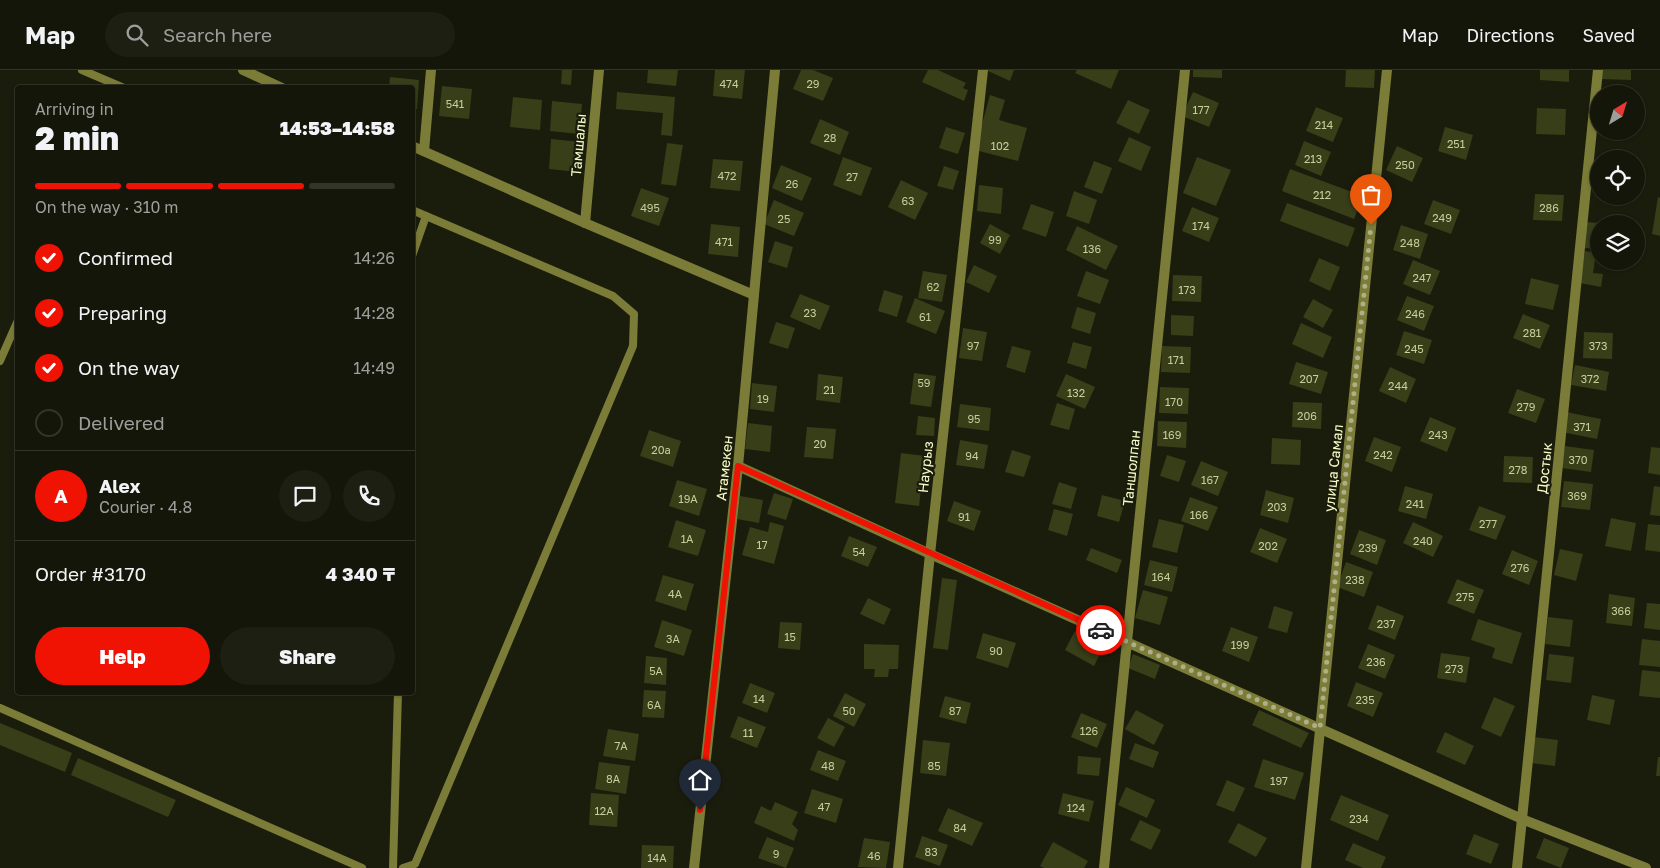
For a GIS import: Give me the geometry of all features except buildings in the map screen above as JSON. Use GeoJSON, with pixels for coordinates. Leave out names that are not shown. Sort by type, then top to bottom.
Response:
{"type":"FeatureCollection","features":[{"type":"Feature","properties":{"kind":"street"},"geometry":{"type":"LineString","coordinates":[[243,70],[276,85]]}},
{"type":"Feature","properties":{"kind":"street"},"geometry":{"type":"LineString","coordinates":[[424,151],[431,70]]}},
{"type":"Feature","properties":{"kind":"street","name":"Тамшалы"},"geometry":{"type":"LineString","coordinates":[[585,222],[599,70]]}},
{"type":"Feature","properties":{"kind":"street","name":"Атамекен"},"geometry":{"type":"LineString","coordinates":[[694,868],[738,466],[775,70]]}},
{"type":"Feature","properties":{"kind":"street","name":"Наурыз"},"geometry":{"type":"LineString","coordinates":[[898,868],[983,70]]}},
{"type":"Feature","properties":{"kind":"street","name":"Таншолпан"},"geometry":{"type":"LineString","coordinates":[[1104,868],[1186,70]]}},
{"type":"Feature","properties":{"kind":"street","name":"улица Самал"},"geometry":{"type":"LineString","coordinates":[[1306,868],[1387,70]]}},
{"type":"Feature","properties":{"kind":"street","name":"Достык"},"geometry":{"type":"LineString","coordinates":[[1517,868],[1598,70]]}},
{"type":"Feature","properties":{"kind":"street"},"geometry":{"type":"LineString","coordinates":[[415,147],[754,295]]}},
{"type":"Feature","properties":{"kind":"street"},"geometry":{"type":"LineString","coordinates":[[738,466],[1522,819],[1646,868]]}},
{"type":"Feature","properties":{"kind":"lane"},"geometry":{"type":"LineString","coordinates":[[82,70],[116,85]]}},
{"type":"Feature","properties":{"kind":"lane"},"geometry":{"type":"LineString","coordinates":[[403,868],[415,864],[633,346],[634,314],[613,296],[415,211]]}},
{"type":"Feature","properties":{"kind":"lane"},"geometry":{"type":"LineString","coordinates":[[415,247],[426,216]]}},
{"type":"Feature","properties":{"kind":"lane"},"geometry":{"type":"LineString","coordinates":[[0,360],[15,327]]}},
{"type":"Feature","properties":{"kind":"lane"},"geometry":{"type":"LineString","coordinates":[[393,868],[398,695]]}},
{"type":"Feature","properties":{"kind":"lane"},"geometry":{"type":"LineString","coordinates":[[0,708],[362,868]]}},
{"type":"Feature","properties":{"kind":"way so far"},"geometry":{"type":"LineString","coordinates":[[1101,630],[1320,728],[1371,225]]}},
{"type":"Feature","properties":{"kind":"route"},"geometry":{"type":"LineString","coordinates":[[700,810],[738,466],[1101,630]]}}]}
